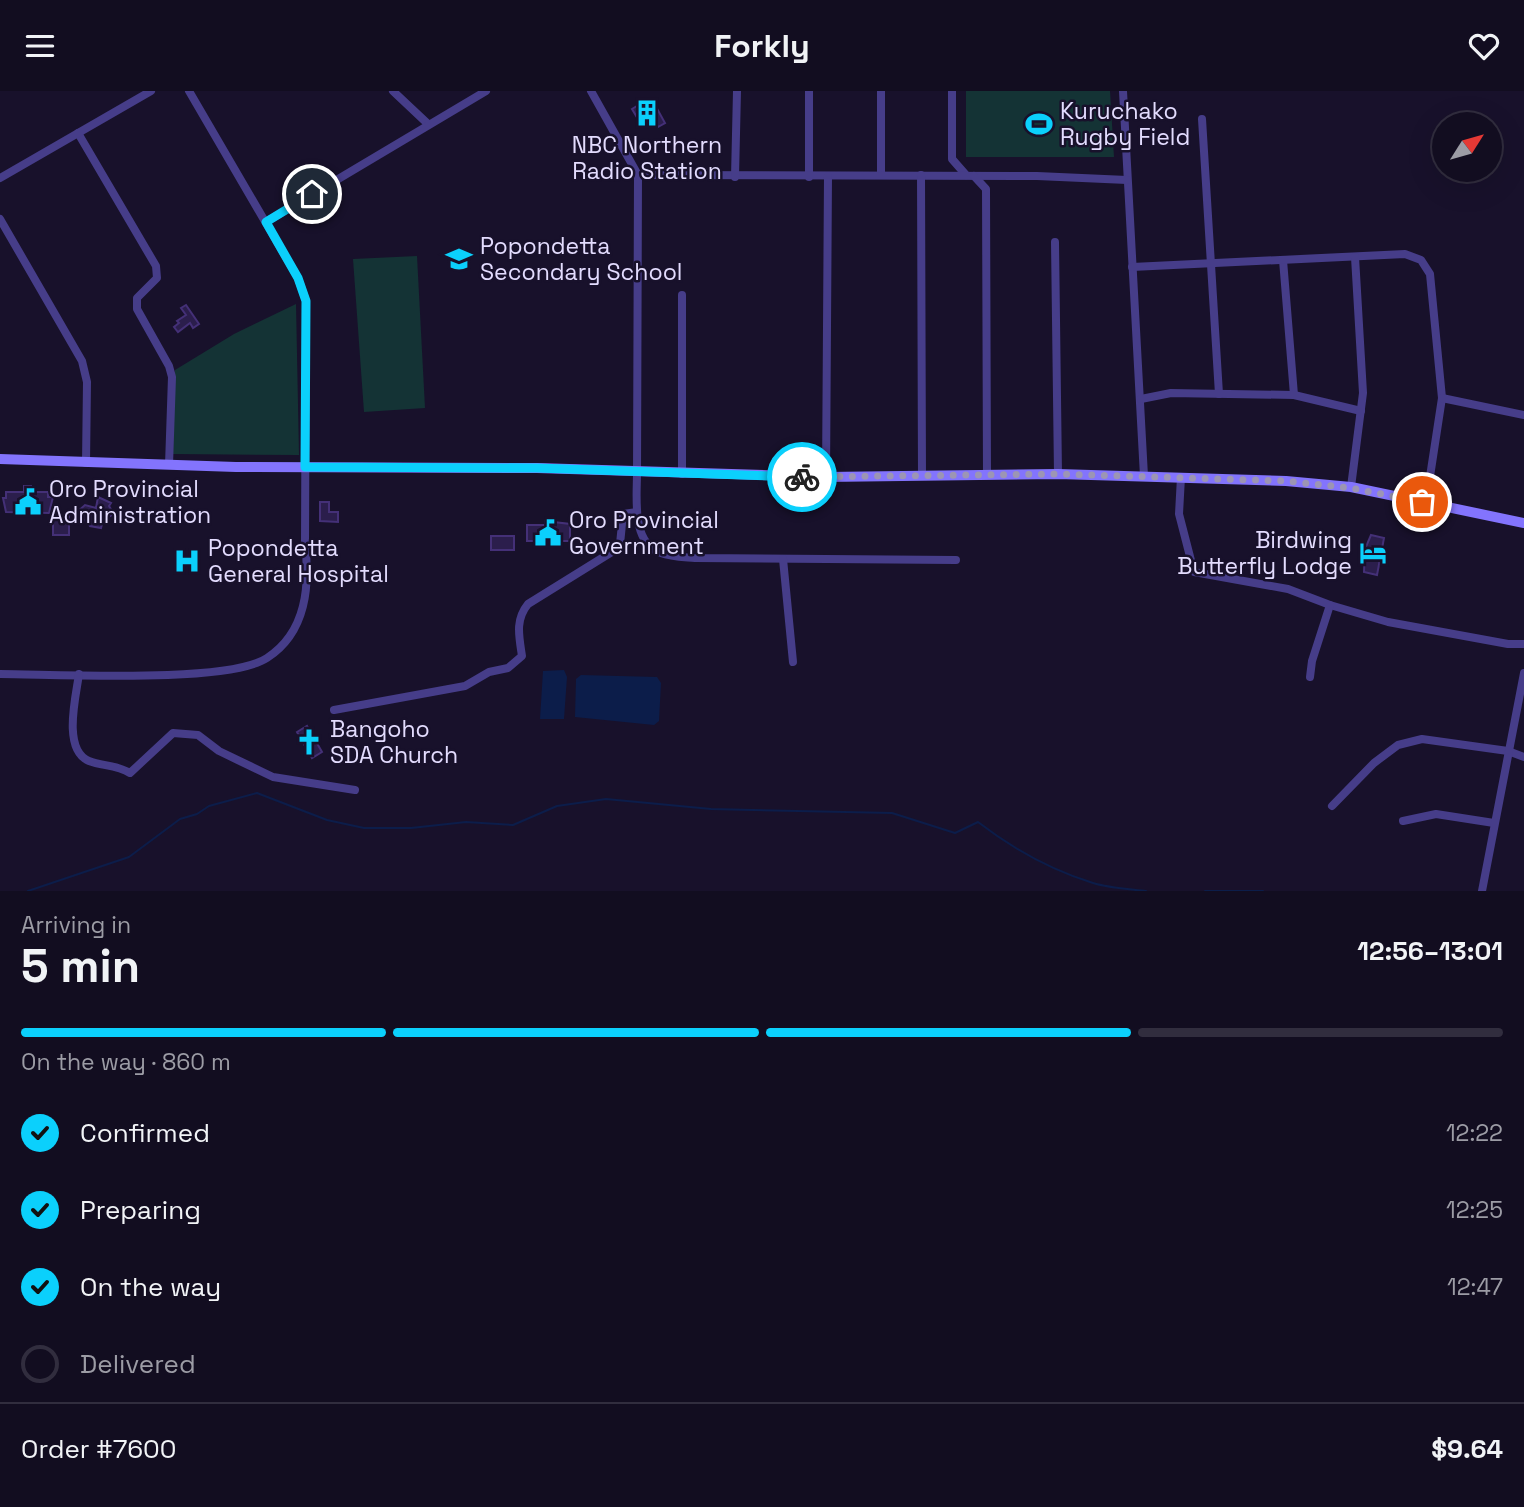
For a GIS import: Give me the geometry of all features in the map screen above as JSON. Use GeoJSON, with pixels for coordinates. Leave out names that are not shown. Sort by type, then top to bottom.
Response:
{"type":"FeatureCollection","features":[{"type":"Feature","properties":{"kind":"main road"},"geometry":{"type":"LineString","coordinates":[[0,459],[169,465],[537,468],[826,477],[1058,474],[1286,481],[1351,488],[1524,523]]}},
{"type":"Feature","properties":{"kind":"street"},"geometry":{"type":"LineString","coordinates":[[0,179],[152,91]]}},
{"type":"Feature","properties":{"kind":"street"},"geometry":{"type":"LineString","coordinates":[[0,674],[208,673],[266,659],[297,625],[306,601],[306,301],[298,278],[189,91]]}},
{"type":"Feature","properties":{"kind":"street"},"geometry":{"type":"LineString","coordinates":[[393,91],[428,124]]}},
{"type":"Feature","properties":{"kind":"street"},"geometry":{"type":"LineString","coordinates":[[266,222],[486,91]]}},
{"type":"Feature","properties":{"kind":"street"},"geometry":{"type":"LineString","coordinates":[[591,91],[638,175],[636,473],[637,512],[643,540],[660,553],[695,558],[956,560]]}},
{"type":"Feature","properties":{"kind":"street"},"geometry":{"type":"LineString","coordinates":[[735,177],[737,91]]}},
{"type":"Feature","properties":{"kind":"street"},"geometry":{"type":"LineString","coordinates":[[809,91],[809,177]]}},
{"type":"Feature","properties":{"kind":"street"},"geometry":{"type":"LineString","coordinates":[[881,91],[881,175]]}},
{"type":"Feature","properties":{"kind":"street"},"geometry":{"type":"LineString","coordinates":[[939,175],[948,168],[952,159],[952,91]]}},
{"type":"Feature","properties":{"kind":"street"},"geometry":{"type":"LineString","coordinates":[[1123,91],[1144,476]]}},
{"type":"Feature","properties":{"kind":"street"},"geometry":{"type":"LineString","coordinates":[[1202,120],[1219,394]]}},
{"type":"Feature","properties":{"kind":"street"},"geometry":{"type":"LineString","coordinates":[[78,133],[156,266],[158,278],[136,298],[137,309],[169,366],[172,377],[169,465]]}},
{"type":"Feature","properties":{"kind":"street"},"geometry":{"type":"LineString","coordinates":[[952,159],[986,189]]}},
{"type":"Feature","properties":{"kind":"street"},"geometry":{"type":"LineString","coordinates":[[638,175],[939,175],[1127,180]]}},
{"type":"Feature","properties":{"kind":"street"},"geometry":{"type":"LineString","coordinates":[[921,175],[922,475]]}},
{"type":"Feature","properties":{"kind":"street"},"geometry":{"type":"LineString","coordinates":[[987,475],[986,189],[996,176]]}},
{"type":"Feature","properties":{"kind":"street"},"geometry":{"type":"LineString","coordinates":[[826,477],[828,177]]}},
{"type":"Feature","properties":{"kind":"street"},"geometry":{"type":"LineString","coordinates":[[0,219],[82,362],[87,382],[86,463]]}},
{"type":"Feature","properties":{"kind":"street"},"geometry":{"type":"LineString","coordinates":[[1055,242],[1058,474]]}},
{"type":"Feature","properties":{"kind":"street"},"geometry":{"type":"LineString","coordinates":[[1132,267],[1405,254],[1421,260],[1430,274],[1442,398],[1429,483],[1422,502]]}},
{"type":"Feature","properties":{"kind":"street"},"geometry":{"type":"LineString","coordinates":[[1351,488],[1363,393],[1355,257]]}},
{"type":"Feature","properties":{"kind":"street"},"geometry":{"type":"LineString","coordinates":[[1283,260],[1294,395]]}},
{"type":"Feature","properties":{"kind":"street"},"geometry":{"type":"LineString","coordinates":[[682,295],[682,474]]}},
{"type":"Feature","properties":{"kind":"street"},"geometry":{"type":"LineString","coordinates":[[1141,399],[1171,393],[1294,395],[1361,411]]}},
{"type":"Feature","properties":{"kind":"street"},"geometry":{"type":"LineString","coordinates":[[1442,398],[1524,415]]}},
{"type":"Feature","properties":{"kind":"street"},"geometry":{"type":"LineString","coordinates":[[1181,477],[1179,513],[1194,572],[1288,589],[1388,622],[1508,644],[1524,644]]}},
{"type":"Feature","properties":{"kind":"street"},"geometry":{"type":"LineString","coordinates":[[334,710],[465,686],[489,672],[508,669],[522,656],[518,627],[520,613],[528,604],[615,550],[620,544],[623,514],[637,512]]}},
{"type":"Feature","properties":{"kind":"street"},"geometry":{"type":"LineString","coordinates":[[783,559],[793,661]]}},
{"type":"Feature","properties":{"kind":"street"},"geometry":{"type":"LineString","coordinates":[[1310,677],[1312,661],[1330,605]]}},
{"type":"Feature","properties":{"kind":"street"},"geometry":{"type":"LineString","coordinates":[[1482,891],[1524,673]]}},
{"type":"Feature","properties":{"kind":"street"},"geometry":{"type":"LineString","coordinates":[[79,674],[73,723],[74,743],[82,757],[88,761],[119,767],[130,773],[173,733],[180,731],[198,734],[219,751],[273,777],[355,790]]}},
{"type":"Feature","properties":{"kind":"street"},"geometry":{"type":"LineString","coordinates":[[1332,806],[1374,763],[1398,745],[1422,739],[1508,751],[1524,757]]}},
{"type":"Feature","properties":{"kind":"street"},"geometry":{"type":"LineString","coordinates":[[1403,821],[1436,814],[1494,823]]}},
{"type":"Feature","properties":{"kind":"green space","name":"Kuruchako Rugby Field"},"geometry":{"type":"Polygon","coordinates":[[[966,91],[1110,91],[1114,157],[966,157],[966,91]]]}},
{"type":"Feature","properties":{"kind":"green space"},"geometry":{"type":"Polygon","coordinates":[[[417,256],[425,408],[364,412],[353,259],[417,256]]]}},
{"type":"Feature","properties":{"kind":"green space"},"geometry":{"type":"Polygon","coordinates":[[[296,304],[299,455],[173,454],[175,370],[234,334],[296,304]]]}},
{"type":"Feature","properties":{"kind":"water"},"geometry":{"type":"Polygon","coordinates":[[[564,670],[567,677],[564,719],[540,719],[543,671],[564,670]]]}},
{"type":"Feature","properties":{"kind":"water"},"geometry":{"type":"Polygon","coordinates":[[[581,675],[657,677],[661,683],[659,721],[654,725],[575,717],[576,679],[581,675]]]}},
{"type":"Feature","properties":{"kind":"building","name":"NBC Northern Radio Station"},"geometry":{"type":"Polygon","coordinates":[[[645,101],[650,108],[655,105],[665,123],[658,127],[652,117],[641,124],[632,109],[645,101]]]}},
{"type":"Feature","properties":{"kind":"building"},"geometry":{"type":"Polygon","coordinates":[[[186,305],[199,324],[193,328],[190,323],[178,332],[174,327],[179,323],[177,321],[186,315],[181,308],[186,305]]]}},
{"type":"Feature","properties":{"kind":"building","name":"Oro Provincial Administration"},"geometry":{"type":"Polygon","coordinates":[[[24,486],[31,486],[31,492],[48,492],[48,497],[53,497],[49,513],[6,512],[3,498],[6,498],[6,492],[24,492],[24,486]]]}},
{"type":"Feature","properties":{"kind":"building"},"geometry":{"type":"Polygon","coordinates":[[[98,497],[111,503],[109,506],[114,514],[103,520],[101,528],[90,526],[87,519],[81,522],[76,513],[85,505],[96,508],[98,497]]]}},
{"type":"Feature","properties":{"kind":"building"},"geometry":{"type":"Polygon","coordinates":[[[320,502],[329,502],[329,512],[338,512],[338,522],[320,521],[320,502]]]}},
{"type":"Feature","properties":{"kind":"building"},"geometry":{"type":"Polygon","coordinates":[[[69,516],[69,535],[53,535],[53,517],[69,516]]]}},
{"type":"Feature","properties":{"kind":"building","name":"Oro Provincial Government"},"geometry":{"type":"Polygon","coordinates":[[[545,521],[570,524],[570,541],[554,541],[554,546],[544,546],[544,541],[527,541],[527,525],[545,525],[545,521]]]}},
{"type":"Feature","properties":{"kind":"building","name":"Birdwing Butterfly Lodge"},"geometry":{"type":"Polygon","coordinates":[[[1371,535],[1384,538],[1377,575],[1364,572],[1365,549],[1371,535]]]}},
{"type":"Feature","properties":{"kind":"building"},"geometry":{"type":"Polygon","coordinates":[[[491,536],[514,536],[514,550],[491,550],[491,536]]]}},
{"type":"Feature","properties":{"kind":"building","name":"Bangoho SDA Church"},"geometry":{"type":"Polygon","coordinates":[[[307,726],[322,752],[312,758],[297,732],[307,726]]]}},
{"type":"Feature","properties":{"kind":"waterway"},"geometry":{"type":"LineString","coordinates":[[28,891],[129,857],[180,819],[197,814],[209,806],[257,793],[327,820],[364,828],[411,828],[466,822],[513,825],[557,806],[606,799],[711,809],[892,813],[955,833],[978,822],[1019,850],[1062,872],[1099,885],[1146,891]]}},
{"type":"Feature","properties":{"kind":"waterway"},"geometry":{"type":"LineString","coordinates":[[1205,891],[1263,891]]}},
{"type":"Feature","properties":{"kind":"way so far"},"geometry":{"type":"LineString","coordinates":[[802,477],[1058,474],[1286,481],[1351,488],[1422,502]]}},
{"type":"Feature","properties":{"kind":"place","name":"NBC Northern Radio Station"},"geometry":{"type":"Point","coordinates":[647,113]}},
{"type":"Feature","properties":{"kind":"place","name":"Kuruchako Rugby Field"},"geometry":{"type":"Point","coordinates":[1039,124]}},
{"type":"Feature","properties":{"kind":"place","name":"Popondetta Secondary School"},"geometry":{"type":"Point","coordinates":[459,259]}},
{"type":"Feature","properties":{"kind":"place","name":"Oro Provincial Administration"},"geometry":{"type":"Point","coordinates":[28,502]}},
{"type":"Feature","properties":{"kind":"place","name":"Oro Provincial Government"},"geometry":{"type":"Point","coordinates":[548,533]}},
{"type":"Feature","properties":{"kind":"place","name":"Birdwing Butterfly Lodge"},"geometry":{"type":"Point","coordinates":[1373,553]}},
{"type":"Feature","properties":{"kind":"place","name":"Popondetta General Hospital"},"geometry":{"type":"Point","coordinates":[187,561]}},
{"type":"Feature","properties":{"kind":"place","name":"Bangoho SDA Church"},"geometry":{"type":"Point","coordinates":[309,742]}},
{"type":"Feature","properties":{"kind":"route"},"geometry":{"type":"LineString","coordinates":[[312,194],[266,222],[298,278],[306,301],[305,467],[537,468],[802,477]]}}]}
